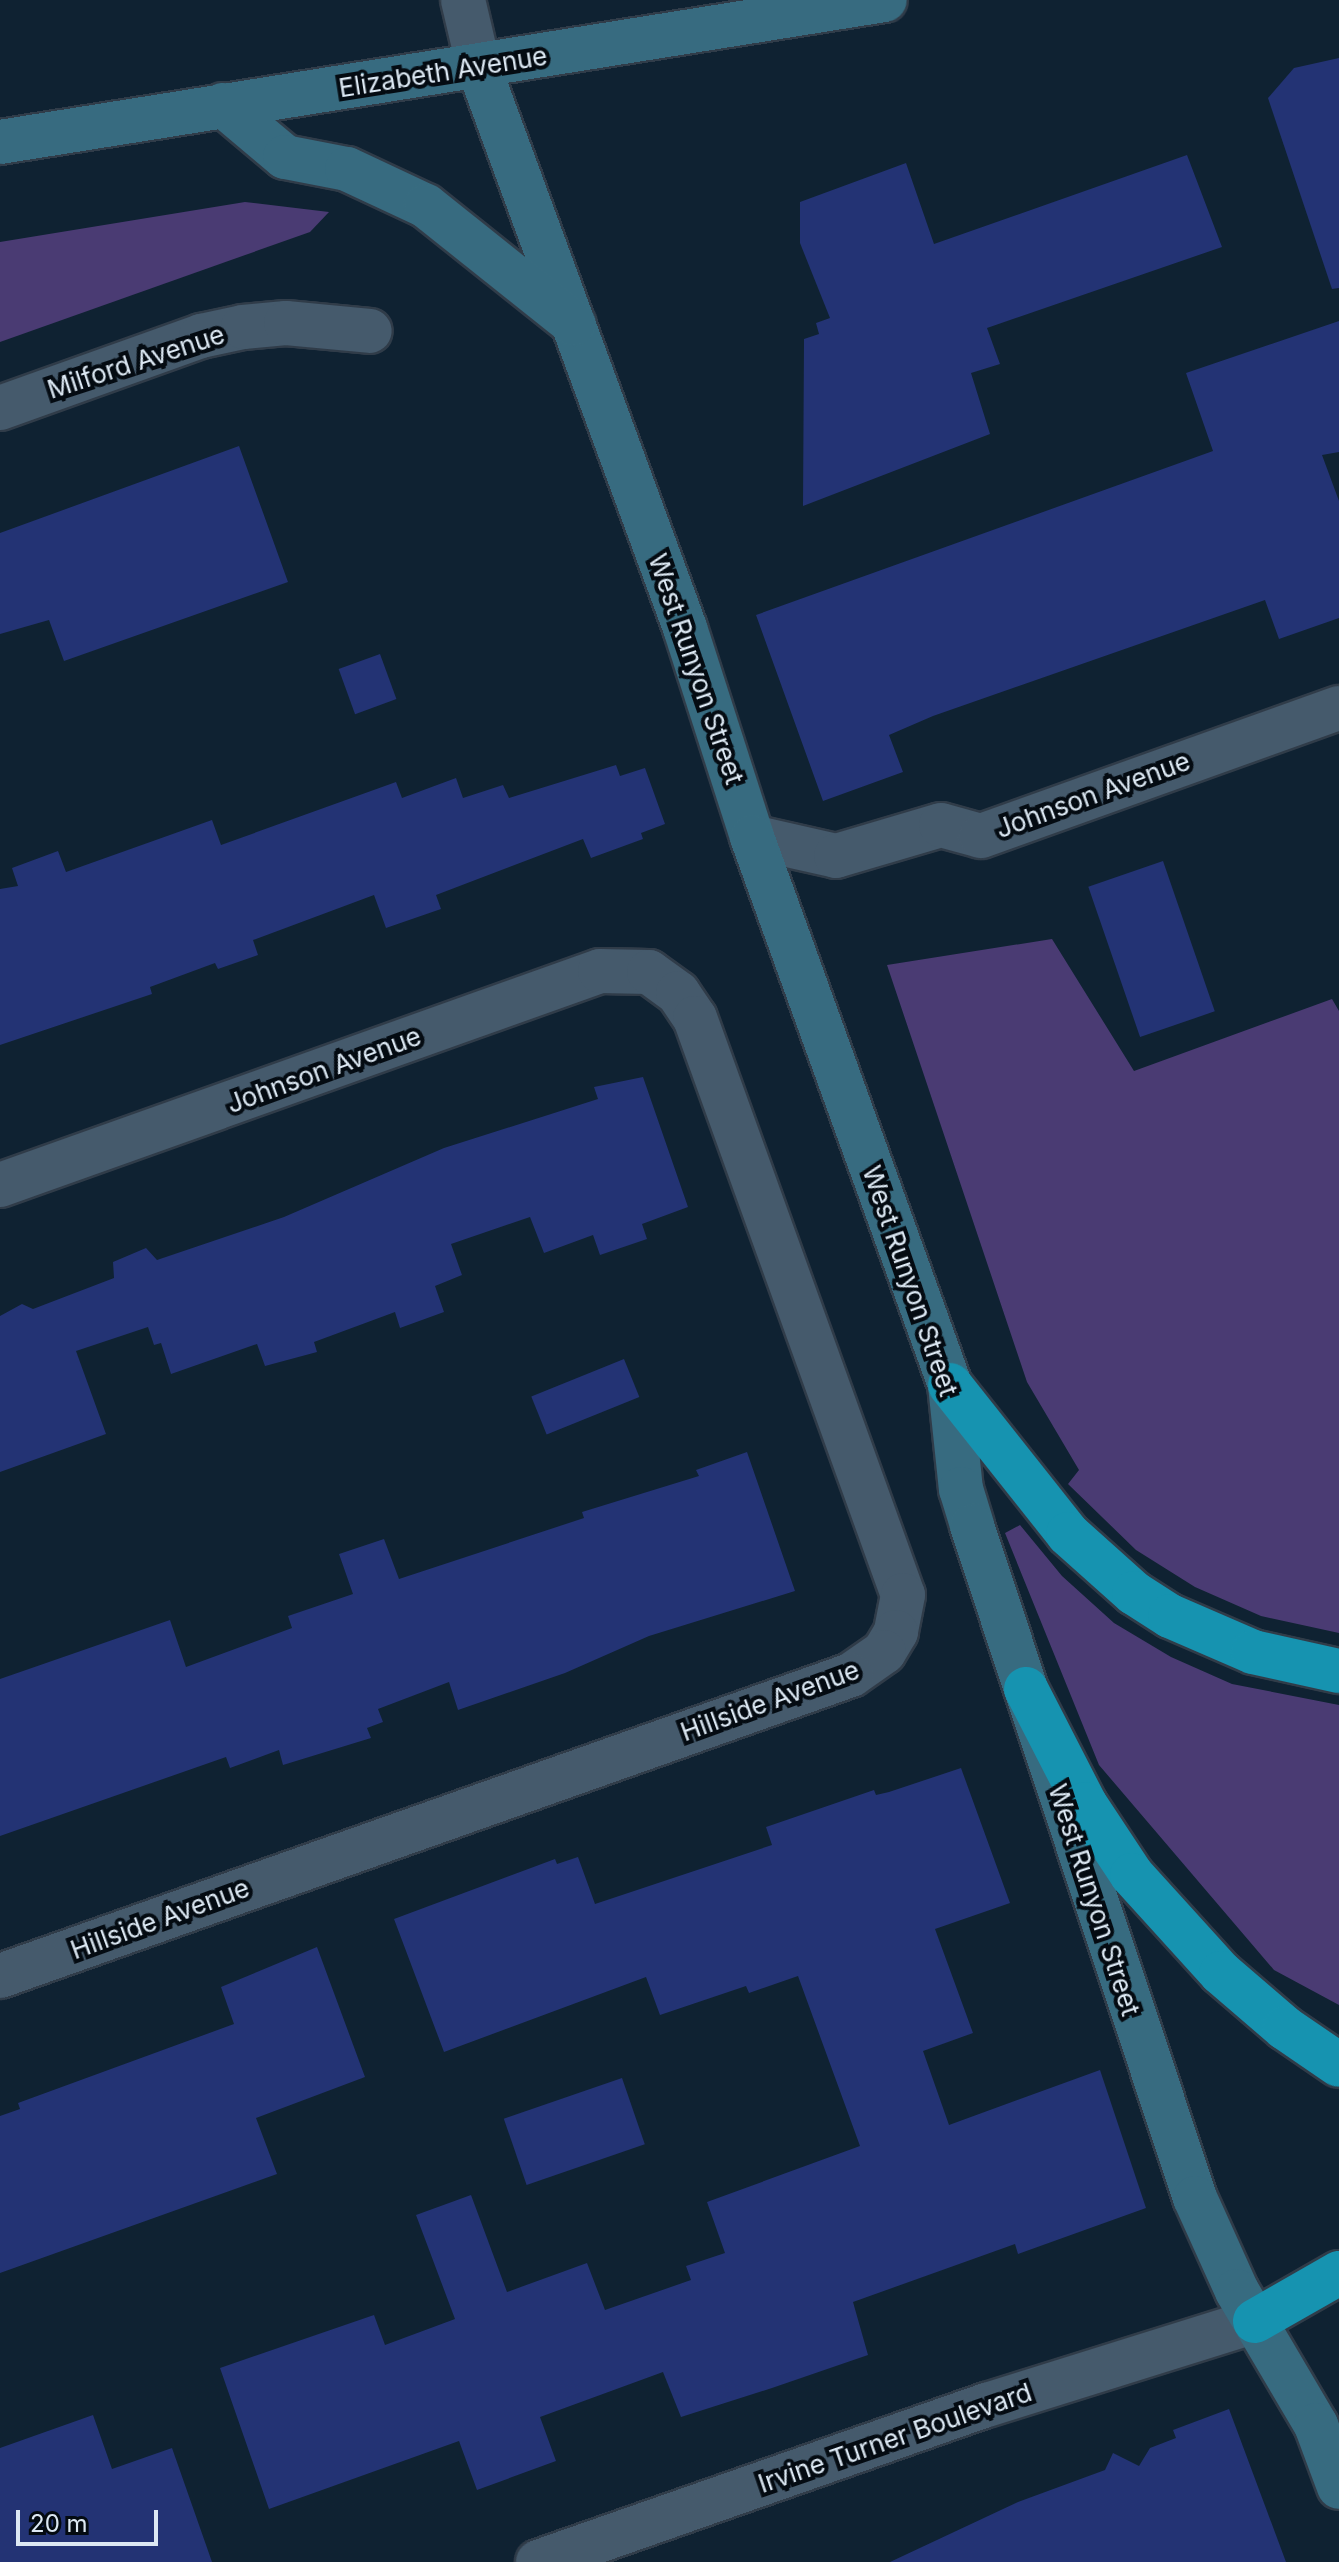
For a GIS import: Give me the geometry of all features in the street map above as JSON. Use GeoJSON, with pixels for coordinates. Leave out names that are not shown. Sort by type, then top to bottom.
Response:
{"type":"FeatureCollection","features":[{"type":"Feature","properties":{"kind":"highway"},"geometry":{"type":"LineString","coordinates":[[950,1385],[1068,1534],[1134,1593],[1170,1616],[1253,1652],[1339,1671]]}},
{"type":"Feature","properties":{"kind":"highway"},"geometry":{"type":"LineString","coordinates":[[1026,1689],[1085,1804],[1132,1875],[1221,1973],[1285,2028],[1339,2065]]}},
{"type":"Feature","properties":{"kind":"highway"},"geometry":{"type":"LineString","coordinates":[[1255,2321],[1339,2273]]}},
{"type":"Feature","properties":{"kind":"main road","name":"Elizabeth Avenue"},"geometry":{"type":"LineString","coordinates":[[0,142],[223,105],[479,68],[885,0]]}},
{"type":"Feature","properties":{"kind":"main road","name":"West Runyon Street"},"geometry":{"type":"LineString","coordinates":[[479,68],[685,628],[752,837],[950,1385],[961,1489],[1195,2198],[1255,2321],[1316,2425],[1339,2487]]}},
{"type":"Feature","properties":{"kind":"main road"},"geometry":{"type":"LineString","coordinates":[[223,105],[285,157],[347,169],[426,206],[574,324]]}},
{"type":"Feature","properties":{"kind":"street"},"geometry":{"type":"LineString","coordinates":[[463,0],[479,68]]}},
{"type":"Feature","properties":{"kind":"street","name":"Milford Avenue"},"geometry":{"type":"LineString","coordinates":[[0,408],[201,336],[243,327],[286,323],[370,331]]}},
{"type":"Feature","properties":{"kind":"street","name":"Johnson Avenue"},"geometry":{"type":"LineString","coordinates":[[752,837],[836,856],[941,825],[981,836],[1339,708]]}},
{"type":"Feature","properties":{"kind":"street","name":"Johnson Avenue"},"geometry":{"type":"LineString","coordinates":[[0,1185],[600,971],[649,972]]}},
{"type":"Feature","properties":{"kind":"street","name":"Hillside Avenue"},"geometry":{"type":"LineString","coordinates":[[0,1976],[851,1675],[884,1652],[902,1609],[899,1575],[695,1018],[678,993],[649,972]]}},
{"type":"Feature","properties":{"kind":"street","name":"Irvine Turner Boulevard"},"geometry":{"type":"LineString","coordinates":[[538,2562],[969,2411],[1255,2321]]}},
{"type":"Feature","properties":{"kind":"shaded area"},"geometry":{"type":"Polygon","coordinates":[[[245,202],[329,212],[310,232],[0,342],[0,242],[245,202]]]}},
{"type":"Feature","properties":{"kind":"shaded area"},"geometry":{"type":"Polygon","coordinates":[[[1052,939],[1134,1071],[1332,999],[1339,1011],[1339,1633],[1261,1616],[1195,1587],[1136,1550],[1068,1484],[1079,1470],[1027,1382],[887,965],[1052,939]]]}},
{"type":"Feature","properties":{"kind":"shaded area"},"geometry":{"type":"Polygon","coordinates":[[[1020,1525],[1062,1576],[1114,1623],[1171,1657],[1232,1684],[1339,1705],[1339,2005],[1274,1970],[1099,1765],[1005,1533],[1020,1525]]]}},
{"type":"Feature","properties":{"kind":"building"},"geometry":{"type":"Polygon","coordinates":[[[1339,58],[1339,288],[1332,289],[1268,98],[1294,68],[1339,58]]]}},
{"type":"Feature","properties":{"kind":"building"},"geometry":{"type":"Polygon","coordinates":[[[1187,155],[1222,247],[987,328],[1000,364],[971,373],[990,434],[803,506],[804,339],[819,334],[816,323],[830,318],[800,243],[800,202],[906,163],[934,244],[1187,155]]]}},
{"type":"Feature","properties":{"kind":"building"},"geometry":{"type":"Polygon","coordinates":[[[1339,321],[1339,452],[1322,455],[1339,501],[1339,618],[1279,639],[1265,600],[933,716],[889,735],[903,772],[823,801],[756,615],[1213,451],[1186,373],[1339,321]]]}},
{"type":"Feature","properties":{"kind":"building"},"geometry":{"type":"Polygon","coordinates":[[[239,446],[288,582],[64,661],[49,620],[0,634],[0,533],[239,446]]]}},
{"type":"Feature","properties":{"kind":"building"},"geometry":{"type":"Polygon","coordinates":[[[380,654],[396,699],[355,714],[339,669],[380,654]]]}},
{"type":"Feature","properties":{"kind":"building"},"geometry":{"type":"Polygon","coordinates":[[[616,765],[620,776],[645,768],[665,824],[641,833],[643,839],[591,858],[583,839],[436,895],[441,909],[386,928],[374,895],[253,940],[258,955],[218,969],[215,963],[150,987],[152,994],[0,1045],[0,889],[18,886],[12,868],[58,851],[66,872],[212,820],[221,845],[396,782],[402,798],[456,778],[463,798],[503,785],[509,798],[616,765]]]}},
{"type":"Feature","properties":{"kind":"building"},"geometry":{"type":"Polygon","coordinates":[[[1163,861],[1215,1011],[1140,1037],[1088,887],[1163,861]]]}},
{"type":"Feature","properties":{"kind":"building"},"geometry":{"type":"Polygon","coordinates":[[[643,1077],[688,1207],[642,1224],[647,1239],[600,1255],[593,1235],[544,1253],[530,1217],[451,1244],[462,1275],[435,1286],[444,1312],[400,1328],[395,1312],[314,1342],[317,1352],[265,1366],[257,1344],[171,1374],[161,1343],[154,1345],[148,1327],[76,1351],[106,1434],[0,1472],[0,1316],[22,1304],[33,1309],[114,1278],[113,1262],[146,1248],[157,1260],[284,1217],[444,1148],[598,1099],[594,1087],[643,1077]]]}},
{"type":"Feature","properties":{"kind":"building"},"geometry":{"type":"Polygon","coordinates":[[[624,1359],[639,1397],[547,1434],[531,1396],[624,1359]]]}},
{"type":"Feature","properties":{"kind":"building"},"geometry":{"type":"Polygon","coordinates":[[[747,1452],[795,1591],[649,1636],[565,1673],[458,1710],[449,1682],[378,1709],[383,1722],[367,1728],[371,1738],[283,1765],[279,1750],[230,1768],[226,1757],[0,1836],[0,1679],[170,1620],[186,1667],[292,1628],[288,1616],[353,1594],[339,1554],[384,1539],[399,1579],[584,1518],[582,1512],[699,1476],[696,1470],[747,1452]]]}},
{"type":"Feature","properties":{"kind":"building"},"geometry":{"type":"Polygon","coordinates":[[[961,1768],[1010,1903],[935,1929],[973,2033],[923,2051],[949,2125],[1100,2070],[1146,2208],[1018,2254],[1015,2244],[853,2302],[868,2355],[681,2417],[663,2372],[540,2417],[556,2461],[477,2490],[459,2441],[269,2509],[220,2368],[374,2315],[385,2345],[455,2319],[416,2215],[471,2195],[507,2292],[587,2263],[605,2310],[691,2280],[686,2266],[725,2253],[707,2202],[860,2146],[798,1976],[749,1993],[746,1986],[660,2015],[646,1977],[444,2052],[394,1919],[555,1859],[557,1864],[578,1857],[595,1904],[772,1845],[766,1827],[874,1790],[876,1795],[889,1792],[961,1768]]]}},
{"type":"Feature","properties":{"kind":"building"},"geometry":{"type":"Polygon","coordinates":[[[317,1947],[365,2077],[256,2118],[277,2174],[0,2273],[0,2116],[20,2109],[18,2103],[234,2024],[221,1987],[317,1947]]]}},
{"type":"Feature","properties":{"kind":"building"},"geometry":{"type":"Polygon","coordinates":[[[622,2078],[645,2144],[527,2185],[504,2119],[622,2078]]]}},
{"type":"Feature","properties":{"kind":"building"},"geometry":{"type":"Polygon","coordinates":[[[1229,2409],[1286,2562],[890,2562],[1018,2502],[1105,2470],[1113,2453],[1139,2466],[1150,2448],[1176,2438],[1173,2430],[1229,2409]]]}},
{"type":"Feature","properties":{"kind":"building"},"geometry":{"type":"Polygon","coordinates":[[[93,2415],[112,2469],[172,2448],[212,2562],[0,2562],[0,2448],[93,2415]]]}}]}
